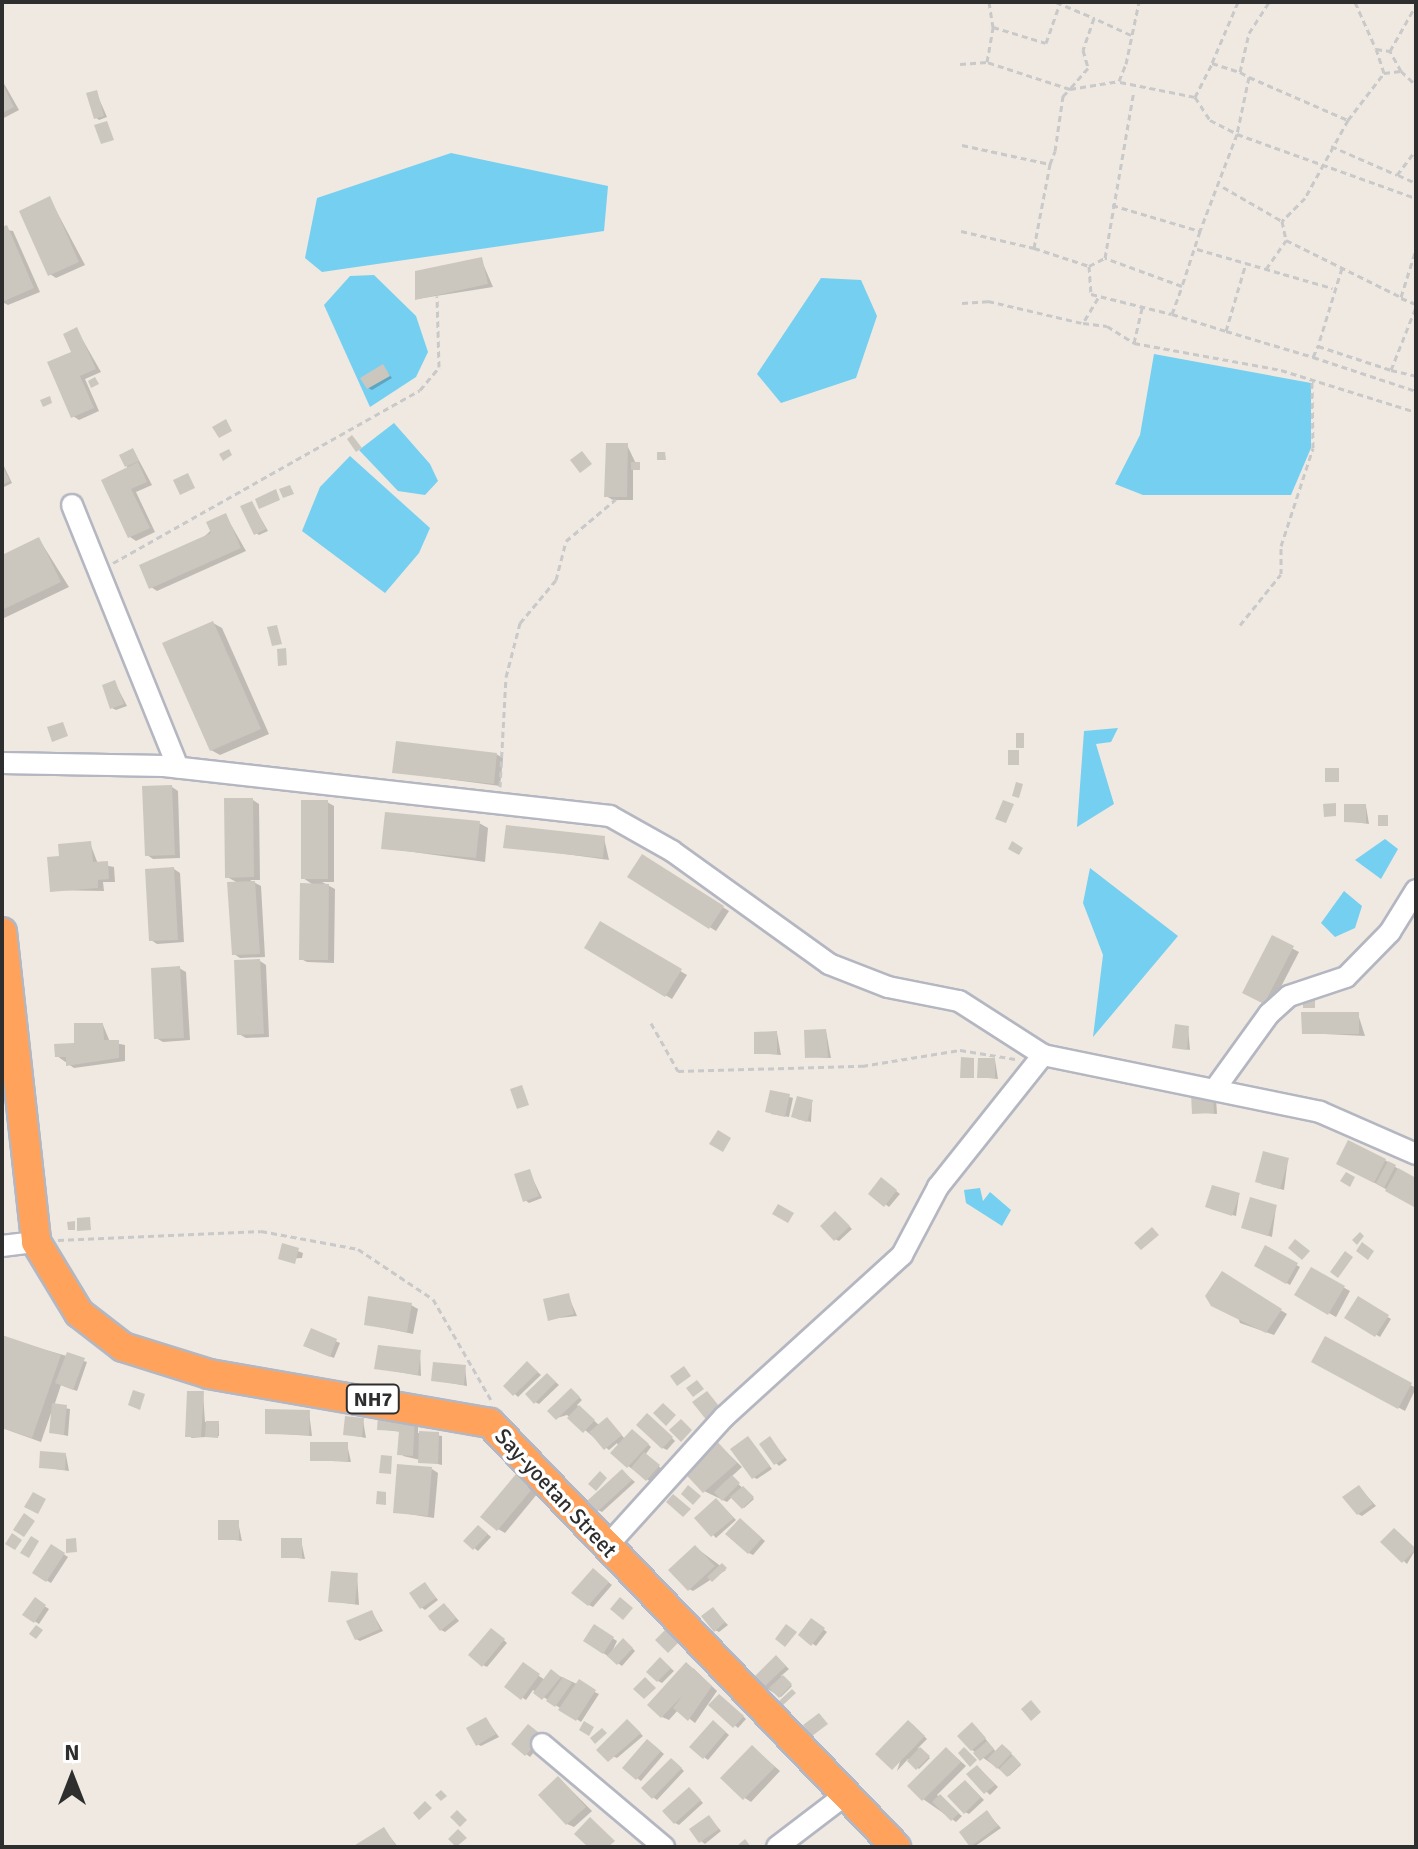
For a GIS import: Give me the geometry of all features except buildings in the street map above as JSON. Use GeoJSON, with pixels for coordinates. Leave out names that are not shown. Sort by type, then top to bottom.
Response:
{"type":"FeatureCollection","features":[{"type":"Feature","properties":{"kind":"highway","name":"Say-yoetan Street"},"geometry":{"type":"LineString","coordinates":[[2,932],[36,1242],[79,1313],[123,1347],[209,1374],[490,1423],[896,1847]]}},
{"type":"Feature","properties":{"kind":"street"},"geometry":{"type":"LineString","coordinates":[[72,505],[102,569],[178,767]]}},
{"type":"Feature","properties":{"kind":"street"},"geometry":{"type":"LineString","coordinates":[[2,763],[178,767],[500,798],[610,816],[672,851],[829,964],[888,987],[959,1001],[1039,1059],[1217,1086],[1320,1112],[1416,1154]]}},
{"type":"Feature","properties":{"kind":"street"},"geometry":{"type":"LineString","coordinates":[[1217,1086],[1269,1014],[1289,996],[1346,977],[1390,932],[1416,890]]}},
{"type":"Feature","properties":{"kind":"street"},"geometry":{"type":"LineString","coordinates":[[607,1546],[724,1417],[902,1255],[938,1187],[1039,1059]]}},
{"type":"Feature","properties":{"kind":"street"},"geometry":{"type":"LineString","coordinates":[[2,1246],[36,1242]]}},
{"type":"Feature","properties":{"kind":"street"},"geometry":{"type":"LineString","coordinates":[[542,1744],[664,1847]]}},
{"type":"Feature","properties":{"kind":"street"},"geometry":{"type":"LineString","coordinates":[[777,1847],[844,1796]]}},
{"type":"Feature","properties":{"kind":"path"},"geometry":{"type":"LineString","coordinates":[[1119,81],[1139,2]]}},
{"type":"Feature","properties":{"kind":"path"},"geometry":{"type":"LineString","coordinates":[[1195,97],[1238,2]]}},
{"type":"Feature","properties":{"kind":"path"},"geometry":{"type":"LineString","coordinates":[[1240,72],[1249,33],[1269,2]]}},
{"type":"Feature","properties":{"kind":"path"},"geometry":{"type":"LineString","coordinates":[[1355,2],[1384,73]]}},
{"type":"Feature","properties":{"kind":"path"},"geometry":{"type":"LineString","coordinates":[[987,3],[993,27],[987,62]]}},
{"type":"Feature","properties":{"kind":"path"},"geometry":{"type":"LineString","coordinates":[[993,27],[1046,43],[1058,3],[1131,35]]}},
{"type":"Feature","properties":{"kind":"path"},"geometry":{"type":"LineString","coordinates":[[1390,51],[1416,5]]}},
{"type":"Feature","properties":{"kind":"path"},"geometry":{"type":"LineString","coordinates":[[1034,248],[1050,164],[1070,89],[1088,68],[1083,50],[1094,18]]}},
{"type":"Feature","properties":{"kind":"path"},"geometry":{"type":"LineString","coordinates":[[1376,49],[1390,51]]}},
{"type":"Feature","properties":{"kind":"path"},"geometry":{"type":"LineString","coordinates":[[1390,51],[1401,71],[1416,85]]}},
{"type":"Feature","properties":{"kind":"path"},"geometry":{"type":"LineString","coordinates":[[960,64],[987,62],[1070,89],[1119,81],[1134,90],[1195,97]]}},
{"type":"Feature","properties":{"kind":"path"},"geometry":{"type":"LineString","coordinates":[[1212,63],[1240,72],[1348,120]]}},
{"type":"Feature","properties":{"kind":"path"},"geometry":{"type":"LineString","coordinates":[[1282,221],[1305,198],[1331,146],[1384,73],[1401,71]]}},
{"type":"Feature","properties":{"kind":"path"},"geometry":{"type":"LineString","coordinates":[[1172,314],[1200,231],[1222,186],[1249,77]]}},
{"type":"Feature","properties":{"kind":"path"},"geometry":{"type":"LineString","coordinates":[[1105,258],[1134,90]]}},
{"type":"Feature","properties":{"kind":"path"},"geometry":{"type":"LineString","coordinates":[[1195,97],[1210,120],[1237,134],[1322,161],[1416,198]]}},
{"type":"Feature","properties":{"kind":"path"},"geometry":{"type":"LineString","coordinates":[[962,145],[1050,164]]}},
{"type":"Feature","properties":{"kind":"path"},"geometry":{"type":"LineString","coordinates":[[1331,146],[1416,183]]}},
{"type":"Feature","properties":{"kind":"path"},"geometry":{"type":"LineString","coordinates":[[1397,175],[1416,150]]}},
{"type":"Feature","properties":{"kind":"path"},"geometry":{"type":"LineString","coordinates":[[1222,186],[1282,221],[1286,240],[1266,269]]}},
{"type":"Feature","properties":{"kind":"path"},"geometry":{"type":"LineString","coordinates":[[1112,205],[1200,231]]}},
{"type":"Feature","properties":{"kind":"path"},"geometry":{"type":"LineString","coordinates":[[961,231],[1034,248],[1089,266],[1105,258],[1182,286]]}},
{"type":"Feature","properties":{"kind":"path"},"geometry":{"type":"LineString","coordinates":[[1286,240],[1416,306],[1391,370]]}},
{"type":"Feature","properties":{"kind":"path"},"geometry":{"type":"LineString","coordinates":[[1196,249],[1332,288]]}},
{"type":"Feature","properties":{"kind":"path"},"geometry":{"type":"LineString","coordinates":[[1401,297],[1416,249]]}},
{"type":"Feature","properties":{"kind":"path"},"geometry":{"type":"LineString","coordinates":[[1226,331],[1246,263]]}},
{"type":"Feature","properties":{"kind":"path"},"geometry":{"type":"LineString","coordinates":[[1089,266],[1091,294],[1172,314],[1416,391]]}},
{"type":"Feature","properties":{"kind":"path"},"geometry":{"type":"LineString","coordinates":[[1313,357],[1332,288],[1342,268]]}},
{"type":"Feature","properties":{"kind":"path"},"geometry":{"type":"LineString","coordinates":[[102,569],[420,390],[439,367],[437,296]]}},
{"type":"Feature","properties":{"kind":"path"},"geometry":{"type":"LineString","coordinates":[[1083,323],[1099,296]]}},
{"type":"Feature","properties":{"kind":"path"},"geometry":{"type":"LineString","coordinates":[[962,303],[988,301],[1107,326],[1134,343],[1312,381],[1416,412]]}},
{"type":"Feature","properties":{"kind":"path"},"geometry":{"type":"LineString","coordinates":[[1134,343],[1142,307]]}},
{"type":"Feature","properties":{"kind":"path"},"geometry":{"type":"LineString","coordinates":[[1318,346],[1416,376]]}},
{"type":"Feature","properties":{"kind":"path"},"geometry":{"type":"LineString","coordinates":[[1240,625],[1281,574],[1281,546],[1313,448],[1312,381]]}},
{"type":"Feature","properties":{"kind":"path"},"geometry":{"type":"LineString","coordinates":[[500,798],[506,677],[520,623],[556,580],[566,541],[616,499]]}},
{"type":"Feature","properties":{"kind":"path"},"geometry":{"type":"LineString","coordinates":[[651,1023],[678,1071],[862,1066],[960,1050],[1039,1059]]}},
{"type":"Feature","properties":{"kind":"path"},"geometry":{"type":"LineString","coordinates":[[36,1242],[261,1231],[358,1249],[433,1299],[491,1399],[490,1423]]}},
{"type":"Feature","properties":{"kind":"water"},"geometry":{"type":"Polygon","coordinates":[[[451,153],[608,186],[604,231],[322,272],[305,258],[317,198],[451,153]]]}},
{"type":"Feature","properties":{"kind":"water"},"geometry":{"type":"Polygon","coordinates":[[[374,275],[416,316],[428,352],[416,377],[370,407],[324,305],[350,276],[374,275]]]}},
{"type":"Feature","properties":{"kind":"water"},"geometry":{"type":"Polygon","coordinates":[[[821,278],[861,280],[877,316],[856,378],[781,403],[757,374],[821,278]]]}},
{"type":"Feature","properties":{"kind":"water"},"geometry":{"type":"Polygon","coordinates":[[[1154,354],[1311,383],[1311,448],[1291,495],[1143,495],[1115,484],[1140,435],[1154,354]]]}},
{"type":"Feature","properties":{"kind":"water"},"geometry":{"type":"Polygon","coordinates":[[[394,423],[430,464],[438,481],[425,495],[398,491],[359,450],[394,423]]]}},
{"type":"Feature","properties":{"kind":"water"},"geometry":{"type":"Polygon","coordinates":[[[350,456],[430,528],[419,553],[385,593],[302,531],[320,487],[350,456]]]}},
{"type":"Feature","properties":{"kind":"water"},"geometry":{"type":"Polygon","coordinates":[[[1118,728],[1111,742],[1096,744],[1114,804],[1077,827],[1084,731],[1118,728]]]}},
{"type":"Feature","properties":{"kind":"water"},"geometry":{"type":"Polygon","coordinates":[[[1385,839],[1398,849],[1381,879],[1355,860],[1385,839]]]}},
{"type":"Feature","properties":{"kind":"water"},"geometry":{"type":"Polygon","coordinates":[[[1090,868],[1178,936],[1093,1037],[1103,955],[1083,903],[1090,868]]]}},
{"type":"Feature","properties":{"kind":"water"},"geometry":{"type":"Polygon","coordinates":[[[1344,891],[1362,906],[1355,928],[1335,937],[1321,923],[1344,891]]]}},
{"type":"Feature","properties":{"kind":"water"},"geometry":{"type":"Polygon","coordinates":[[[980,1188],[983,1201],[990,1192],[1011,1210],[1002,1226],[966,1203],[964,1190],[980,1188]]]}}]}
